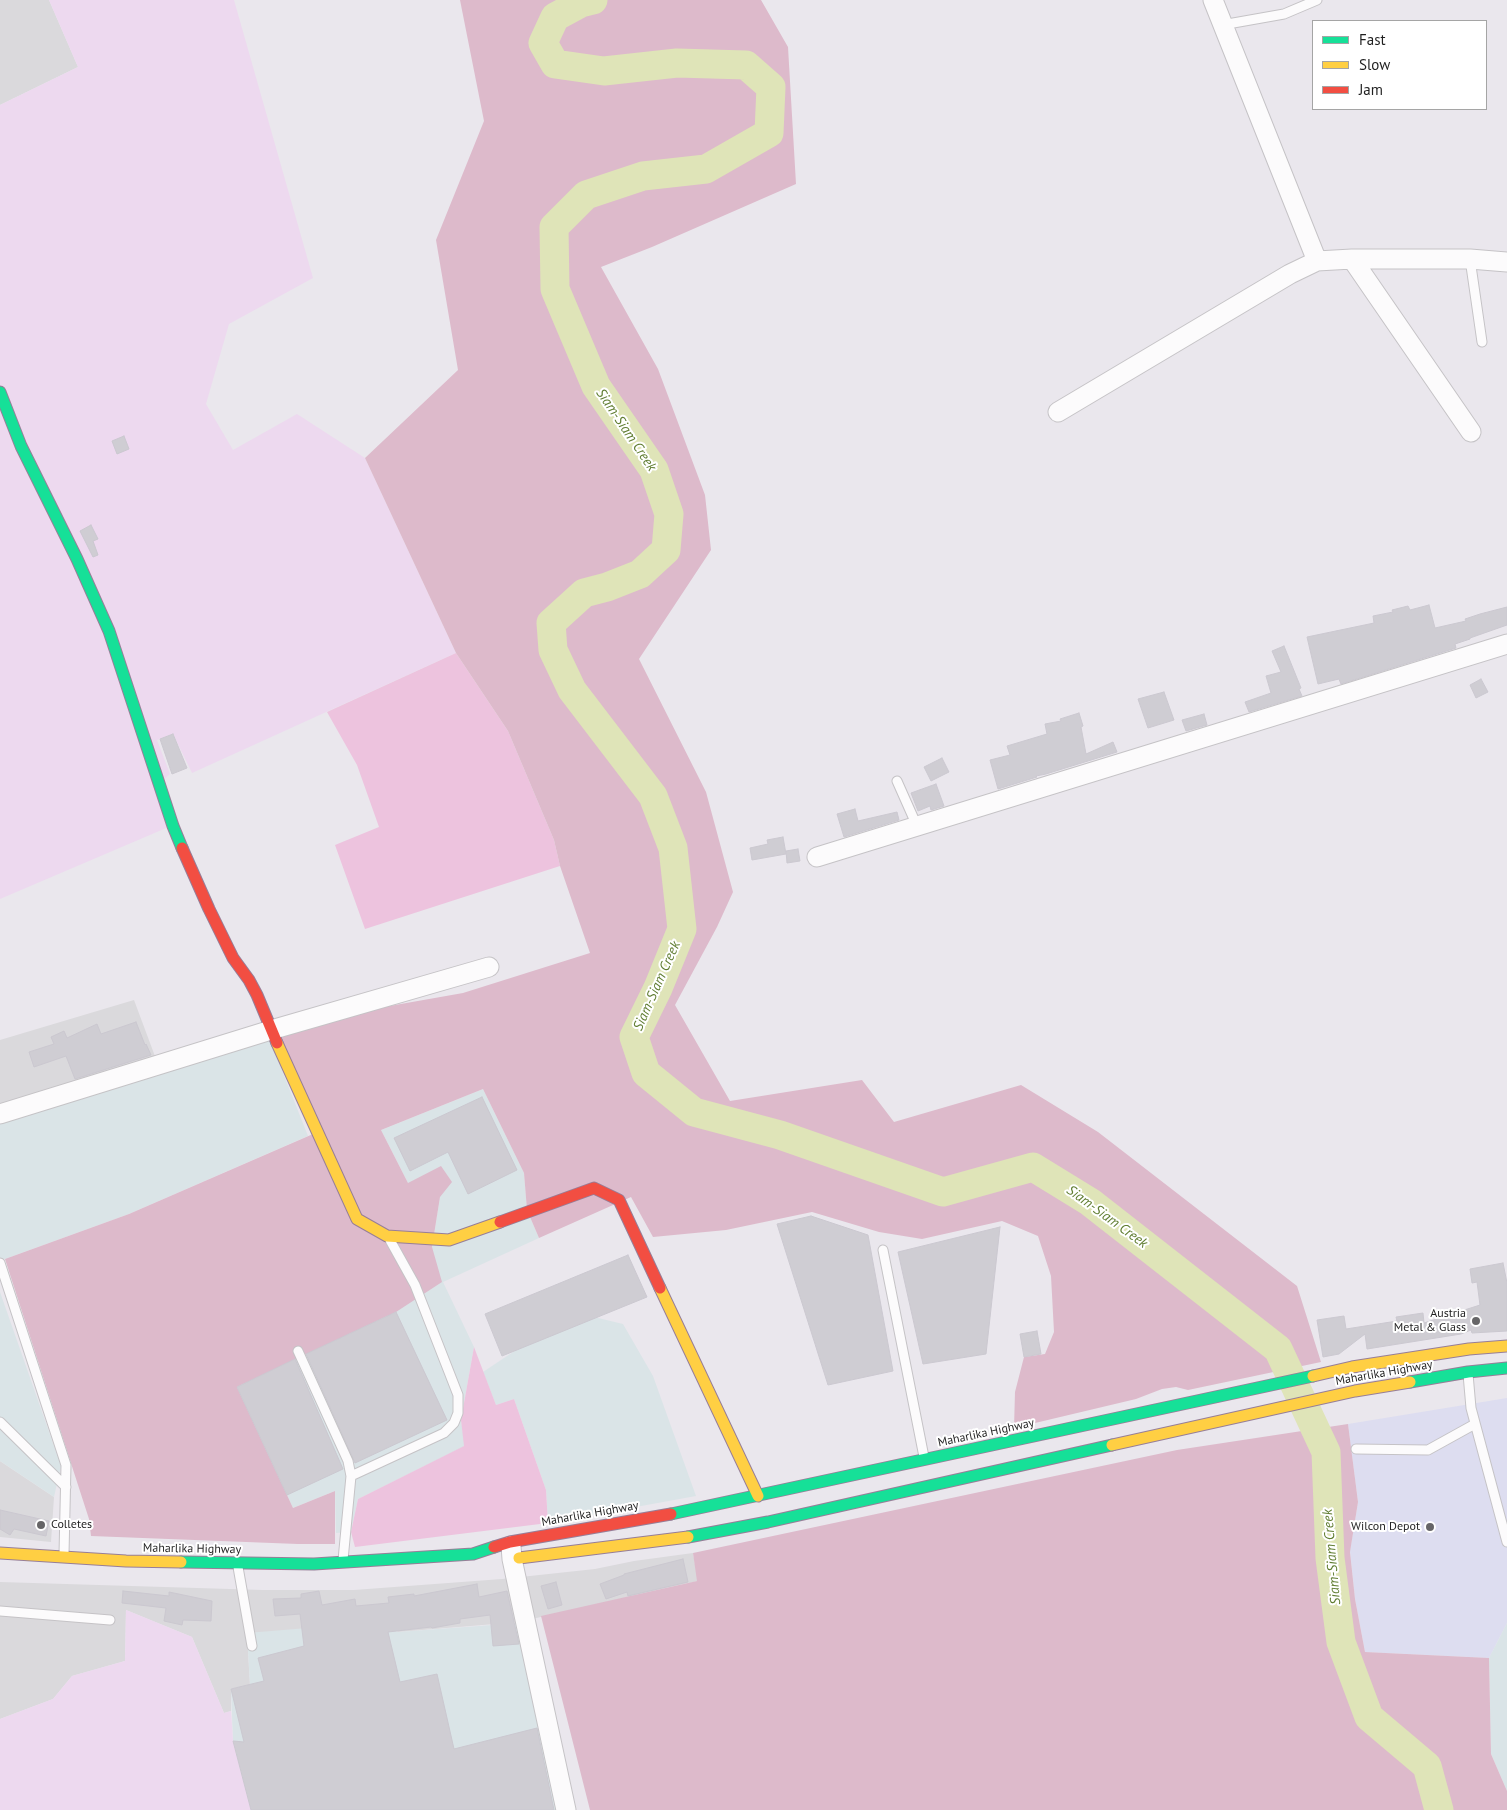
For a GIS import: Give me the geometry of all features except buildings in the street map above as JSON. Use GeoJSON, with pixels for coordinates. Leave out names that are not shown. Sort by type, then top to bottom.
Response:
{"type":"FeatureCollection","features":[{"type":"Feature","properties":{"kind":"main road"},"geometry":{"type":"LineString","coordinates":[[0,392],[21,446],[110,631],[177,834],[208,909],[233,958],[258,995],[271,1030],[357,1219],[387,1236],[449,1240],[594,1188],[619,1200],[758,1496]]}},
{"type":"Feature","properties":{"kind":"main road","name":"Maharlika Highway"},"geometry":{"type":"LineString","coordinates":[[0,1553],[126,1561],[238,1564],[343,1563],[511,1550],[670,1514],[1222,1396],[1352,1366],[1469,1349],[1507,1346]]}},
{"type":"Feature","properties":{"kind":"main road","name":"Maharlika Highway"},"geometry":{"type":"LineString","coordinates":[[473,1554],[673,1540],[768,1522],[1355,1391],[1468,1372],[1507,1368]]}},
{"type":"Feature","properties":{"kind":"street"},"geometry":{"type":"LineString","coordinates":[[1213,0],[1317,261]]}},
{"type":"Feature","properties":{"kind":"street"},"geometry":{"type":"LineString","coordinates":[[1352,258],[1471,432]]}},
{"type":"Feature","properties":{"kind":"street"},"geometry":{"type":"LineString","coordinates":[[1058,412],[1290,274],[1317,261],[1352,258],[1470,259],[1507,262]]}},
{"type":"Feature","properties":{"kind":"street"},"geometry":{"type":"LineString","coordinates":[[817,857],[1507,644]]}},
{"type":"Feature","properties":{"kind":"street"},"geometry":{"type":"LineString","coordinates":[[0,1114],[271,1030],[489,967]]}},
{"type":"Feature","properties":{"kind":"street"},"geometry":{"type":"LineString","coordinates":[[511,1550],[566,1810]]}},
{"type":"Feature","properties":{"kind":"lane"},"geometry":{"type":"LineString","coordinates":[[1222,25],[1284,14],[1317,0]]}},
{"type":"Feature","properties":{"kind":"lane"},"geometry":{"type":"LineString","coordinates":[[1470,259],[1482,342]]}},
{"type":"Feature","properties":{"kind":"lane"},"geometry":{"type":"LineString","coordinates":[[897,781],[917,826]]}},
{"type":"Feature","properties":{"kind":"lane"},"geometry":{"type":"LineString","coordinates":[[351,1476],[444,1433],[454,1423],[458,1413],[458,1394],[415,1285],[387,1236]]}},
{"type":"Feature","properties":{"kind":"lane"},"geometry":{"type":"LineString","coordinates":[[883,1250],[924,1460]]}},
{"type":"Feature","properties":{"kind":"lane"},"geometry":{"type":"LineString","coordinates":[[0,1263],[66,1464],[64,1557]]}},
{"type":"Feature","properties":{"kind":"lane"},"geometry":{"type":"LineString","coordinates":[[298,1351],[348,1461],[351,1476],[343,1563]]}},
{"type":"Feature","properties":{"kind":"lane"},"geometry":{"type":"LineString","coordinates":[[1468,1372],[1471,1408],[1507,1542]]}},
{"type":"Feature","properties":{"kind":"lane"},"geometry":{"type":"LineString","coordinates":[[0,1422],[66,1487]]}},
{"type":"Feature","properties":{"kind":"lane"},"geometry":{"type":"LineString","coordinates":[[1356,1449],[1428,1450],[1475,1424]]}},
{"type":"Feature","properties":{"kind":"lane"},"geometry":{"type":"LineString","coordinates":[[238,1564],[252,1646]]}},
{"type":"Feature","properties":{"kind":"lane"},"geometry":{"type":"LineString","coordinates":[[0,1611],[110,1620]]}},
{"type":"Feature","properties":{"kind":"shaded area"},"geometry":{"type":"Polygon","coordinates":[[[0,0],[49,0],[78,67],[0,105],[0,0]]]}},
{"type":"Feature","properties":{"kind":"shaded area"},"geometry":{"type":"Polygon","coordinates":[[[49,0],[234,0],[313,278],[229,324],[206,404],[233,450],[297,414],[365,458],[456,653],[192,773],[173,734],[157,740],[170,774],[162,781],[178,823],[0,899],[0,105],[78,67],[49,0]]]}},
{"type":"Feature","properties":{"kind":"shaded area"},"geometry":{"type":"Polygon","coordinates":[[[460,0],[761,0],[788,47],[796,184],[652,247],[601,267],[658,369],[705,495],[711,550],[639,659],[706,792],[733,892],[717,927],[675,1005],[730,1101],[862,1080],[894,1122],[1021,1085],[1098,1132],[1297,1286],[1321,1362],[1188,1390],[1176,1387],[1162,1389],[1136,1399],[1014,1428],[1015,1392],[1024,1357],[1045,1354],[1054,1332],[1051,1276],[1038,1236],[1002,1221],[922,1239],[879,1232],[812,1212],[726,1230],[653,1237],[631,1197],[539,1238],[527,1210],[524,1173],[483,1089],[381,1130],[408,1183],[441,1166],[452,1182],[440,1197],[432,1247],[442,1282],[396,1312],[237,1387],[293,1508],[335,1491],[335,1544],[91,1536],[89,1519],[5,1259],[129,1214],[320,1131],[279,1037],[350,1013],[463,993],[590,953],[560,866],[554,840],[508,731],[456,653],[365,458],[458,370],[436,240],[484,121],[460,0]]]}},
{"type":"Feature","properties":{"kind":"shaded area"},"geometry":{"type":"Polygon","coordinates":[[[456,653],[508,731],[554,840],[560,866],[365,929],[335,845],[379,827],[357,765],[327,712],[456,653]]]}},
{"type":"Feature","properties":{"kind":"shaded area"},"geometry":{"type":"Polygon","coordinates":[[[134,1000],[159,1067],[0,1116],[0,1040],[134,1000]]]}},
{"type":"Feature","properties":{"kind":"shaded area"},"geometry":{"type":"Polygon","coordinates":[[[268,1035],[308,1136],[129,1214],[5,1259],[0,1259],[0,1116],[268,1035]]]}},
{"type":"Feature","properties":{"kind":"shaded area"},"geometry":{"type":"Polygon","coordinates":[[[483,1089],[524,1173],[527,1210],[539,1238],[443,1282],[474,1347],[461,1420],[465,1446],[358,1499],[351,1532],[336,1533],[335,1491],[293,1508],[237,1387],[396,1312],[432,1247],[440,1197],[408,1183],[381,1130],[483,1089]]]}},
{"type":"Feature","properties":{"kind":"shaded area"},"geometry":{"type":"Polygon","coordinates":[[[0,1292],[61,1466],[54,1497],[0,1461],[0,1292]]]}},
{"type":"Feature","properties":{"kind":"shaded area"},"geometry":{"type":"Polygon","coordinates":[[[594,1317],[623,1324],[653,1376],[696,1496],[548,1523],[546,1490],[514,1399],[496,1405],[483,1372],[531,1340],[594,1317]]]}},
{"type":"Feature","properties":{"kind":"shaded area"},"geometry":{"type":"Polygon","coordinates":[[[474,1347],[496,1405],[514,1399],[546,1490],[548,1523],[355,1547],[351,1532],[358,1499],[464,1446],[461,1420],[474,1347]]]}},
{"type":"Feature","properties":{"kind":"shaded area","name":"Wilcon Depot"},"geometry":{"type":"Polygon","coordinates":[[[1507,1398],[1507,1623],[1489,1658],[1365,1652],[1355,1599],[1350,1551],[1358,1502],[1348,1424],[1507,1398]]]}},
{"type":"Feature","properties":{"kind":"shaded area"},"geometry":{"type":"Polygon","coordinates":[[[1348,1424],[1358,1502],[1350,1552],[1355,1599],[1365,1652],[1489,1658],[1491,1754],[1507,1791],[1507,1810],[590,1810],[541,1616],[697,1581],[693,1553],[1177,1450],[1348,1424]]]}},
{"type":"Feature","properties":{"kind":"shaded area"},"geometry":{"type":"Polygon","coordinates":[[[0,1461],[54,1497],[51,1542],[0,1537],[0,1461]]]}},
{"type":"Feature","properties":{"kind":"shaded area"},"geometry":{"type":"Polygon","coordinates":[[[693,1553],[698,1581],[519,1622],[398,1632],[386,1625],[247,1634],[250,1685],[231,1689],[231,1711],[224,1713],[192,1637],[126,1610],[125,1661],[72,1676],[53,1699],[0,1719],[0,1582],[263,1590],[354,1590],[502,1579],[595,1569],[634,1561],[693,1553]]]}},
{"type":"Feature","properties":{"kind":"shaded area"},"geometry":{"type":"Polygon","coordinates":[[[126,1610],[192,1637],[224,1713],[231,1711],[233,1741],[251,1810],[0,1810],[0,1719],[53,1699],[72,1676],[125,1661],[126,1610]]]}},
{"type":"Feature","properties":{"kind":"shaded area"},"geometry":{"type":"Polygon","coordinates":[[[368,1623],[386,1625],[398,1632],[519,1623],[556,1810],[251,1810],[233,1741],[231,1689],[250,1685],[247,1633],[368,1623]]]}},
{"type":"Feature","properties":{"kind":"shaded area"},"geometry":{"type":"Polygon","coordinates":[[[1507,1623],[1507,1791],[1491,1754],[1489,1658],[1507,1623]]]}},
{"type":"Feature","properties":{"kind":"waterway","name":"Siam-Siam Creek"},"geometry":{"type":"LineString","coordinates":[[593,0],[581,3],[555,17],[543,43],[555,64],[604,71],[677,63],[746,65],[771,87],[769,133],[706,169],[643,176],[586,195],[554,227],[555,289],[596,386],[654,470],[669,514],[666,550],[640,574],[607,587],[584,593],[551,623],[553,650],[572,690],[653,796],[673,848],[682,929],[658,988],[634,1037],[646,1073],[694,1112],[780,1135],[943,1192],[1033,1167],[1090,1202],[1278,1349],[1326,1452],[1330,1558],[1341,1642],[1369,1717],[1427,1766],[1439,1810]]}},
{"type":"Feature","properties":{"kind":"traffic: fast"},"geometry":{"type":"LineString","coordinates":[[0,392],[21,446],[77,559],[109,631],[173,826],[182,848]]}},
{"type":"Feature","properties":{"kind":"traffic: fast"},"geometry":{"type":"LineString","coordinates":[[1410,1382],[1468,1372],[1507,1368]]}},
{"type":"Feature","properties":{"kind":"traffic: fast"},"geometry":{"type":"LineString","coordinates":[[671,1514],[1313,1376]]}},
{"type":"Feature","properties":{"kind":"traffic: fast"},"geometry":{"type":"LineString","coordinates":[[688,1537],[768,1522],[1112,1445]]}},
{"type":"Feature","properties":{"kind":"traffic: fast"},"geometry":{"type":"LineString","coordinates":[[181,1562],[314,1564],[473,1554],[494,1547]]}},
{"type":"Feature","properties":{"kind":"traffic: slow"},"geometry":{"type":"LineString","coordinates":[[277,1043],[357,1219],[387,1236],[449,1240],[500,1222]]}},
{"type":"Feature","properties":{"kind":"traffic: slow"},"geometry":{"type":"LineString","coordinates":[[660,1288],[758,1496]]}},
{"type":"Feature","properties":{"kind":"traffic: slow"},"geometry":{"type":"LineString","coordinates":[[1313,1376],[1352,1367],[1469,1349],[1507,1346]]}},
{"type":"Feature","properties":{"kind":"traffic: slow"},"geometry":{"type":"LineString","coordinates":[[1112,1445],[1355,1391],[1410,1382]]}},
{"type":"Feature","properties":{"kind":"traffic: slow"},"geometry":{"type":"LineString","coordinates":[[519,1558],[688,1537]]}},
{"type":"Feature","properties":{"kind":"traffic: slow"},"geometry":{"type":"LineString","coordinates":[[0,1553],[126,1561],[181,1562]]}},
{"type":"Feature","properties":{"kind":"traffic: jam"},"geometry":{"type":"LineString","coordinates":[[182,848],[233,958],[257,995],[277,1043]]}},
{"type":"Feature","properties":{"kind":"traffic: jam"},"geometry":{"type":"LineString","coordinates":[[500,1222],[594,1188],[619,1200],[660,1288]]}},
{"type":"Feature","properties":{"kind":"traffic: jam"},"geometry":{"type":"LineString","coordinates":[[494,1547],[510,1542],[671,1514]]}},
{"type":"Feature","properties":{"kind":"place","name":"Austria Metal & Glass"},"geometry":{"type":"Point","coordinates":[1476,1321]}},
{"type":"Feature","properties":{"kind":"place","name":"Colletes"},"geometry":{"type":"Point","coordinates":[41,1525]}},
{"type":"Feature","properties":{"kind":"place","name":"Wilcon Depot"},"geometry":{"type":"Point","coordinates":[1430,1527]}}]}
